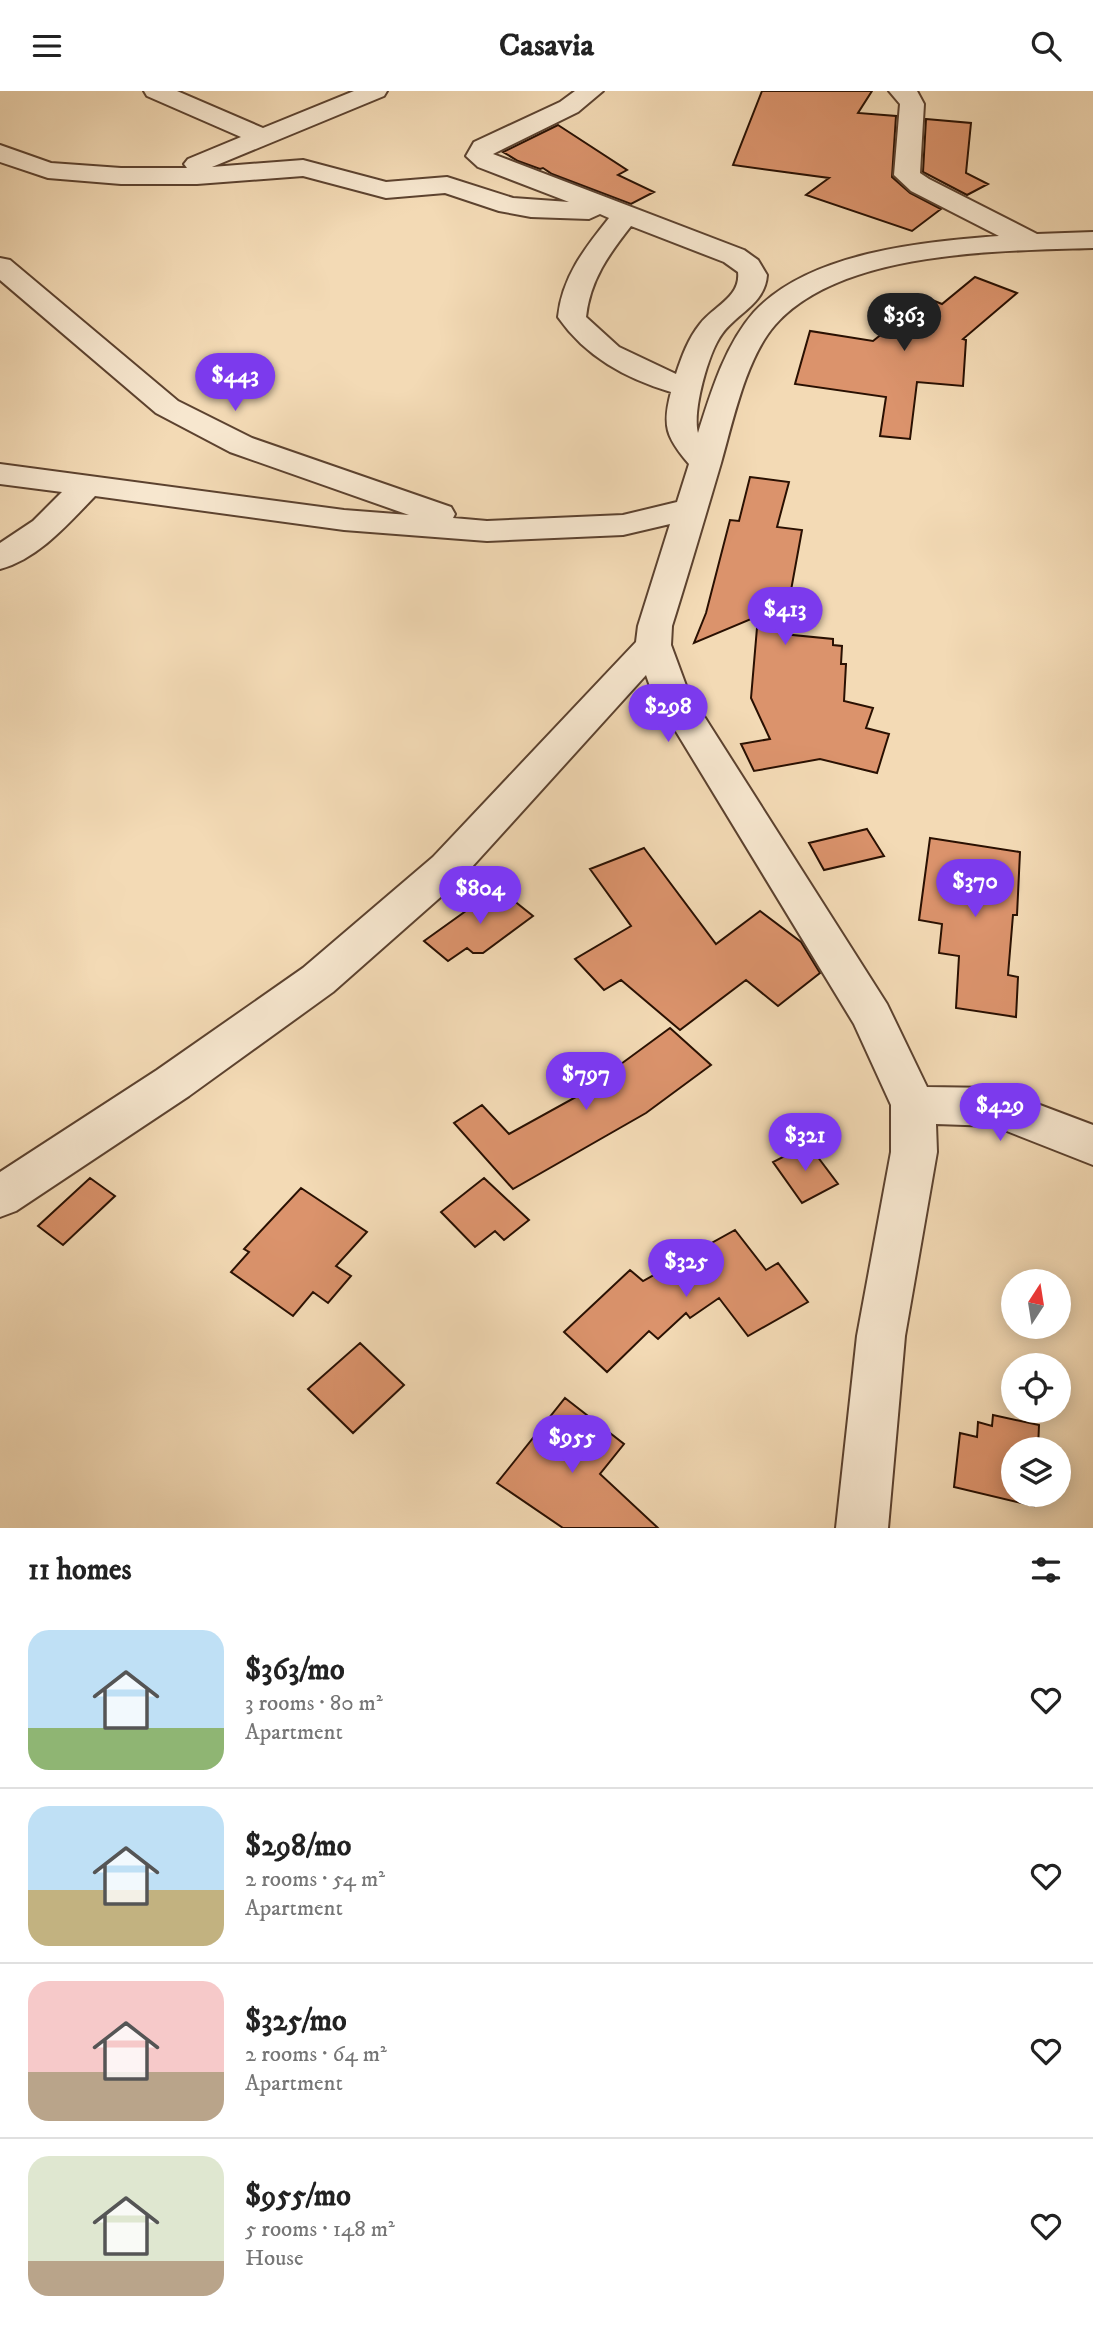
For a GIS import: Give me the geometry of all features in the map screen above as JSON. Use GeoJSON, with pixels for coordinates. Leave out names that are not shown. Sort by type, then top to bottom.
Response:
{"type":"FeatureCollection","features":[{"type":"Feature","properties":{"kind":"street"},"geometry":{"type":"LineString","coordinates":[[156,91],[263,137]]}},
{"type":"Feature","properties":{"kind":"street"},"geometry":{"type":"LineString","coordinates":[[165,177],[375,91]]}},
{"type":"Feature","properties":{"kind":"street"},"geometry":{"type":"LineString","coordinates":[[591,91],[569,107],[483,147],[479,156],[487,162],[734,257],[748,266],[753,275],[752,285],[744,297],[710,330],[679,425],[685,439],[705,463]]}},
{"type":"Feature","properties":{"kind":"street"},"geometry":{"type":"LineString","coordinates":[[901,91],[908,96],[912,104],[907,175],[920,185],[1032,242]]}},
{"type":"Feature","properties":{"kind":"street"},"geometry":{"type":"LineString","coordinates":[[0,153],[48,170],[165,177],[303,167],[386,190],[447,185],[490,201],[531,209],[618,213]]}},
{"type":"Feature","properties":{"kind":"street"},"geometry":{"type":"LineString","coordinates":[[618,213],[581,277],[572,317],[581,329],[624,364],[660,380],[689,388]]}},
{"type":"Feature","properties":{"kind":"street"},"geometry":{"type":"LineString","coordinates":[[862,1528],[881,1336],[914,1152],[913,1105],[872,1016],[670,692],[653,645],[655,626],[736,372],[766,317],[790,296],[846,270],[884,259],[936,249],[1093,240]]}},
{"type":"Feature","properties":{"kind":"street"},"geometry":{"type":"LineString","coordinates":[[0,266],[167,407],[241,445],[487,531]]}},
{"type":"Feature","properties":{"kind":"street"},"geometry":{"type":"LineString","coordinates":[[0,474],[344,520],[487,531],[623,525],[691,509]]}},
{"type":"Feature","properties":{"kind":"street"},"geometry":{"type":"LineString","coordinates":[[0,558],[45,528],[86,487]]}},
{"type":"Feature","properties":{"kind":"street"},"geometry":{"type":"LineString","coordinates":[[0,1197],[173,1083],[318,981],[447,868],[653,645]]}},
{"type":"Feature","properties":{"kind":"street"},"geometry":{"type":"LineString","coordinates":[[913,1105],[995,1107],[1051,1127],[1093,1146]]}},
{"type":"Feature","properties":{"kind":"building"},"geometry":{"type":"Polygon","coordinates":[[[762,91],[872,91],[858,113],[896,116],[892,177],[910,193],[941,209],[912,231],[806,195],[829,178],[733,165],[762,91]]]}},
{"type":"Feature","properties":{"kind":"building"},"geometry":{"type":"Polygon","coordinates":[[[926,119],[971,123],[966,173],[988,184],[967,195],[923,172],[926,119]]]}},
{"type":"Feature","properties":{"kind":"building"},"geometry":{"type":"Polygon","coordinates":[[[558,125],[627,170],[618,175],[654,192],[631,204],[552,174],[543,168],[518,161],[503,152],[558,125]]]}},
{"type":"Feature","properties":{"kind":"building"},"geometry":{"type":"Polygon","coordinates":[[[975,277],[1017,293],[963,339],[966,340],[963,386],[917,382],[910,439],[880,436],[886,397],[795,384],[810,331],[873,341],[927,298],[942,304],[975,277]]]}},
{"type":"Feature","properties":{"kind":"building"},"geometry":{"type":"Polygon","coordinates":[[[750,477],[789,482],[777,527],[802,530],[783,634],[833,639],[833,645],[842,646],[841,664],[846,664],[844,701],[873,708],[866,728],[889,734],[877,773],[820,759],[754,771],[741,744],[770,739],[751,698],[758,616],[694,643],[706,613],[730,520],[739,521],[750,477]]]}},
{"type":"Feature","properties":{"kind":"building"},"geometry":{"type":"Polygon","coordinates":[[[867,829],[884,856],[824,870],[809,843],[867,829]]]}},
{"type":"Feature","properties":{"kind":"building"},"geometry":{"type":"Polygon","coordinates":[[[930,838],[1020,852],[1017,915],[1013,915],[1008,975],[1018,977],[1016,1017],[956,1008],[959,956],[939,953],[942,924],[919,920],[930,838]]]}},
{"type":"Feature","properties":{"kind":"building"},"geometry":{"type":"Polygon","coordinates":[[[644,848],[716,944],[760,911],[801,942],[820,973],[778,1006],[746,980],[680,1030],[621,980],[604,990],[575,959],[631,926],[590,869],[644,848]]]}},
{"type":"Feature","properties":{"kind":"building"},"geometry":{"type":"Polygon","coordinates":[[[498,888],[533,916],[483,953],[473,953],[467,948],[448,961],[424,941],[498,888]]]}},
{"type":"Feature","properties":{"kind":"building"},"geometry":{"type":"Polygon","coordinates":[[[670,1028],[711,1065],[646,1113],[513,1189],[454,1123],[482,1105],[509,1134],[614,1076],[610,1072],[670,1028]]]}},
{"type":"Feature","properties":{"kind":"building"},"geometry":{"type":"Polygon","coordinates":[[[808,1144],[838,1184],[802,1203],[773,1162],[808,1144]]]}},
{"type":"Feature","properties":{"kind":"building"},"geometry":{"type":"Polygon","coordinates":[[[90,1178],[115,1196],[63,1245],[38,1226],[90,1178]]]}},
{"type":"Feature","properties":{"kind":"building"},"geometry":{"type":"Polygon","coordinates":[[[484,1178],[529,1220],[504,1240],[495,1231],[475,1247],[441,1212],[484,1178]]]}},
{"type":"Feature","properties":{"kind":"building"},"geometry":{"type":"Polygon","coordinates":[[[301,1188],[367,1232],[336,1266],[351,1276],[328,1303],[313,1292],[293,1316],[231,1272],[249,1252],[244,1249],[301,1188]]]}},
{"type":"Feature","properties":{"kind":"building"},"geometry":{"type":"Polygon","coordinates":[[[735,1230],[766,1270],[778,1263],[808,1302],[748,1336],[719,1298],[690,1318],[686,1313],[658,1339],[649,1331],[607,1372],[564,1332],[630,1270],[643,1281],[735,1230]]]}},
{"type":"Feature","properties":{"kind":"building"},"geometry":{"type":"Polygon","coordinates":[[[360,1343],[404,1385],[353,1433],[308,1389],[360,1343]]]}},
{"type":"Feature","properties":{"kind":"building"},"geometry":{"type":"Polygon","coordinates":[[[565,1398],[624,1444],[600,1474],[658,1528],[563,1528],[497,1483],[565,1398]]]}},
{"type":"Feature","properties":{"kind":"building"},"geometry":{"type":"Polygon","coordinates":[[[993,1415],[1001,1417],[1001,1423],[1039,1425],[1038,1437],[1001,1437],[1001,1498],[954,1487],[960,1433],[977,1437],[978,1422],[992,1426],[993,1415]]]}}]}
